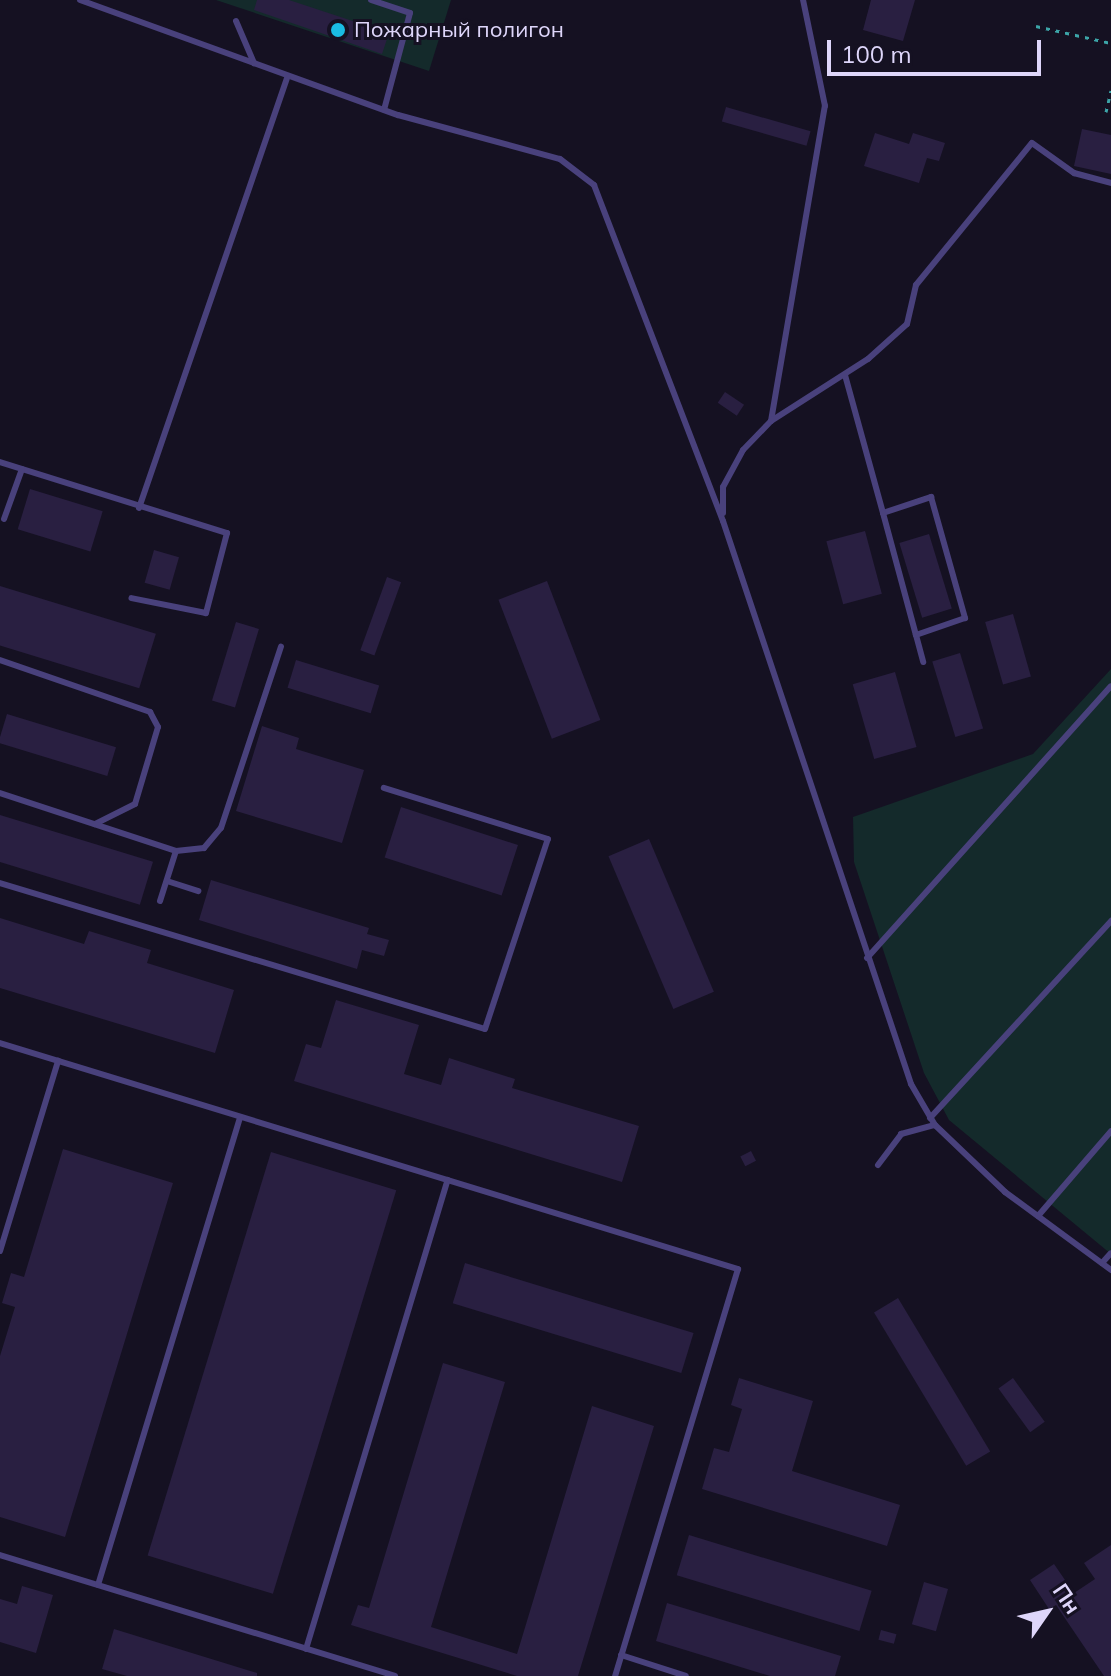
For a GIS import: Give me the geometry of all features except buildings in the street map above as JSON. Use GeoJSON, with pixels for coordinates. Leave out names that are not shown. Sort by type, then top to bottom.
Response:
{"type":"FeatureCollection","features":[{"type":"Feature","properties":{"kind":"lane"},"geometry":{"type":"LineString","coordinates":[[80,0],[384,110],[560,159],[594,185],[723,521],[911,1084],[933,1122],[1038,1216],[1111,1270]]}},
{"type":"Feature","properties":{"kind":"lane"},"geometry":{"type":"LineString","coordinates":[[371,0],[410,13],[384,110]]}},
{"type":"Feature","properties":{"kind":"lane"},"geometry":{"type":"LineString","coordinates":[[771,421],[825,106],[803,0]]}},
{"type":"Feature","properties":{"kind":"lane"},"geometry":{"type":"LineString","coordinates":[[236,21],[254,63]]}},
{"type":"Feature","properties":{"kind":"lane"},"geometry":{"type":"LineString","coordinates":[[139,508],[287,77]]}},
{"type":"Feature","properties":{"kind":"lane"},"geometry":{"type":"LineString","coordinates":[[723,521],[723,487],[771,421],[845,375],[907,324],[916,285],[1032,143],[1074,173],[1111,183]]}},
{"type":"Feature","properties":{"kind":"lane"},"geometry":{"type":"LineString","coordinates":[[845,375],[923,662]]}},
{"type":"Feature","properties":{"kind":"lane"},"geometry":{"type":"LineString","coordinates":[[0,462],[139,508],[227,533],[206,613],[131,598]]}},
{"type":"Feature","properties":{"kind":"lane"},"geometry":{"type":"LineString","coordinates":[[4,519],[22,469]]}},
{"type":"Feature","properties":{"kind":"lane"},"geometry":{"type":"LineString","coordinates":[[883,513],[931,497],[965,618],[916,635]]}},
{"type":"Feature","properties":{"kind":"lane"},"geometry":{"type":"LineString","coordinates":[[0,793],[176,851],[204,848],[221,828],[281,647]]}},
{"type":"Feature","properties":{"kind":"lane"},"geometry":{"type":"LineString","coordinates":[[0,660],[150,712],[158,727],[135,804],[95,824]]}},
{"type":"Feature","properties":{"kind":"lane"},"geometry":{"type":"LineString","coordinates":[[867,958],[1111,686]]}},
{"type":"Feature","properties":{"kind":"lane"},"geometry":{"type":"LineString","coordinates":[[0,883],[485,1029],[548,839],[384,788]]}},
{"type":"Feature","properties":{"kind":"lane"},"geometry":{"type":"LineString","coordinates":[[160,901],[176,851]]}},
{"type":"Feature","properties":{"kind":"lane"},"geometry":{"type":"LineString","coordinates":[[167,881],[198,891]]}},
{"type":"Feature","properties":{"kind":"lane"},"geometry":{"type":"LineString","coordinates":[[878,1165],[901,1134],[933,1122],[1111,921]]}},
{"type":"Feature","properties":{"kind":"lane"},"geometry":{"type":"LineString","coordinates":[[0,1043],[738,1269],[615,1676]]}},
{"type":"Feature","properties":{"kind":"lane"},"geometry":{"type":"LineString","coordinates":[[0,1251],[58,1061]]}},
{"type":"Feature","properties":{"kind":"lane"},"geometry":{"type":"LineString","coordinates":[[98,1585],[240,1117]]}},
{"type":"Feature","properties":{"kind":"lane"},"geometry":{"type":"LineString","coordinates":[[1038,1216],[1111,1131]]}},
{"type":"Feature","properties":{"kind":"lane"},"geometry":{"type":"LineString","coordinates":[[306,1649],[448,1180]]}},
{"type":"Feature","properties":{"kind":"lane"},"geometry":{"type":"LineString","coordinates":[[1102,1263],[1111,1253]]}},
{"type":"Feature","properties":{"kind":"lane"},"geometry":{"type":"LineString","coordinates":[[0,1555],[395,1676]]}},
{"type":"Feature","properties":{"kind":"lane"},"geometry":{"type":"LineString","coordinates":[[621,1655],[686,1676]]}},
{"type":"Feature","properties":{"kind":"path"},"geometry":{"type":"LineString","coordinates":[[1036,26],[1111,43]]}},
{"type":"Feature","properties":{"kind":"path"},"geometry":{"type":"LineString","coordinates":[[1106,112],[1111,91]]}},
{"type":"Feature","properties":{"kind":"green space"},"geometry":{"type":"Polygon","coordinates":[[[216,0],[451,0],[429,71],[216,0]]]}},
{"type":"Feature","properties":{"kind":"green space"},"geometry":{"type":"Polygon","coordinates":[[[1111,669],[1111,1254],[949,1120],[924,1073],[854,862],[853,817],[1033,754],[1111,669]]]}},
{"type":"Feature","properties":{"kind":"place","name":"Пожарный полигон"},"geometry":{"type":"Point","coordinates":[338,30]}}]}
